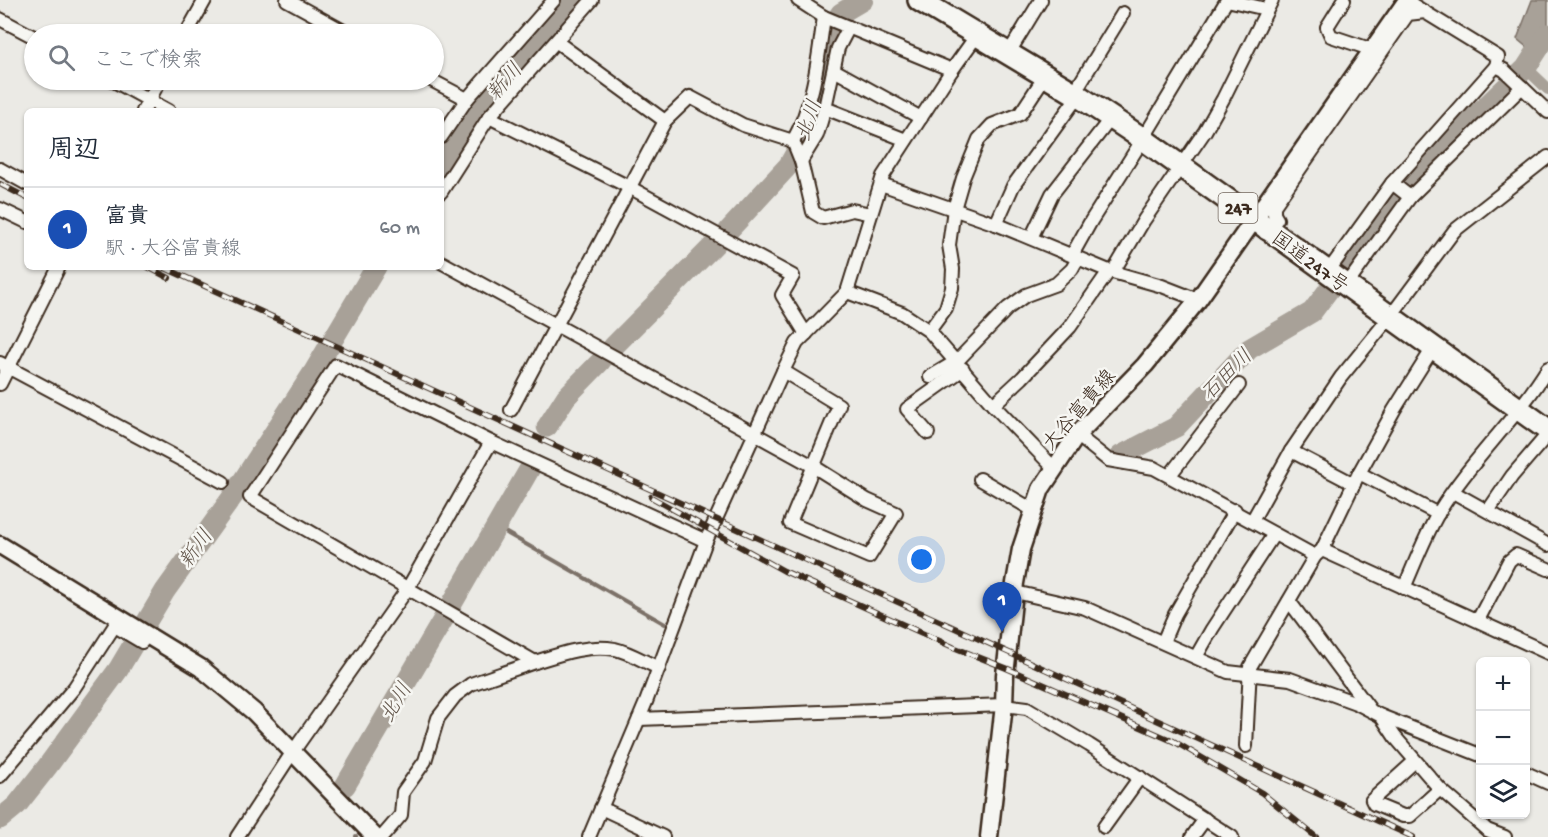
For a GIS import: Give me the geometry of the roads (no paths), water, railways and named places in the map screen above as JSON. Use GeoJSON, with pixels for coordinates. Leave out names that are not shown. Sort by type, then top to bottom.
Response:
{"type":"FeatureCollection","features":[{"type":"Feature","properties":{"kind":"highway","name":"国道247号"},"geometry":{"type":"LineString","coordinates":[[919,0],[1076,95],[1143,139],[1262,229],[1328,273],[1548,432]]}},
{"type":"Feature","properties":{"kind":"street"},"geometry":{"type":"LineString","coordinates":[[192,24],[205,0]]}},
{"type":"Feature","properties":{"kind":"street"},"geometry":{"type":"LineString","coordinates":[[287,0],[331,24]]}},
{"type":"Feature","properties":{"kind":"street"},"geometry":{"type":"LineString","coordinates":[[444,133],[467,99],[554,0]]}},
{"type":"Feature","properties":{"kind":"street"},"geometry":{"type":"LineString","coordinates":[[444,187],[489,117],[592,0]]}},
{"type":"Feature","properties":{"kind":"street"},"geometry":{"type":"LineString","coordinates":[[798,0],[824,16],[951,70]]}},
{"type":"Feature","properties":{"kind":"street"},"geometry":{"type":"LineString","coordinates":[[1008,54],[1041,0]]}},
{"type":"Feature","properties":{"kind":"street"},"geometry":{"type":"LineString","coordinates":[[928,433],[907,409],[960,365],[1008,308],[1026,295],[1056,284],[1072,269],[1090,221],[1143,139],[1227,0],[1269,4],[1205,131],[1111,272],[1070,327],[993,405]]}},
{"type":"Feature","properties":{"kind":"street"},"geometry":{"type":"LineString","coordinates":[[1344,0],[1327,27],[1331,36],[1373,50]]}},
{"type":"Feature","properties":{"kind":"street"},"geometry":{"type":"LineString","coordinates":[[1328,273],[1392,183],[1496,66],[1498,57],[1406,0]]}},
{"type":"Feature","properties":{"kind":"street","name":"大谷富貴線"},"geometry":{"type":"LineString","coordinates":[[989,837],[1004,705],[1005,675],[1021,549],[1041,489],[1077,435],[1145,365],[1198,300],[1262,229],[1267,200],[1406,0]]}},
{"type":"Feature","properties":{"kind":"street"},"geometry":{"type":"LineString","coordinates":[[1267,200],[1408,14],[1425,12]]}},
{"type":"Feature","properties":{"kind":"street"},"geometry":{"type":"LineString","coordinates":[[996,224],[1013,186],[1076,95],[1123,13]]}},
{"type":"Feature","properties":{"kind":"street"},"geometry":{"type":"LineString","coordinates":[[793,141],[803,123],[818,63],[824,16]]}},
{"type":"Feature","properties":{"kind":"street"},"geometry":{"type":"LineString","coordinates":[[0,19],[24,32]]}},
{"type":"Feature","properties":{"kind":"street"},"geometry":{"type":"LineString","coordinates":[[801,161],[817,135],[838,48],[849,27]]}},
{"type":"Feature","properties":{"kind":"street"},"geometry":{"type":"LineString","coordinates":[[589,837],[639,719],[706,541],[783,371],[797,343],[847,292],[883,176],[951,70],[977,35]]}},
{"type":"Feature","properties":{"kind":"street"},"geometry":{"type":"LineString","coordinates":[[557,42],[665,121]]}},
{"type":"Feature","properties":{"kind":"street"},"geometry":{"type":"LineString","coordinates":[[1496,66],[1504,70],[1548,112]]}},
{"type":"Feature","properties":{"kind":"street"},"geometry":{"type":"LineString","coordinates":[[834,70],[921,118]]}},
{"type":"Feature","properties":{"kind":"street"},"geometry":{"type":"LineString","coordinates":[[929,331],[946,308],[952,288],[953,269],[949,245],[954,209],[963,178],[979,139],[992,125],[1020,114],[1045,76]]}},
{"type":"Feature","properties":{"kind":"street"},"geometry":{"type":"LineString","coordinates":[[444,87],[467,99]]}},
{"type":"Feature","properties":{"kind":"street"},"geometry":{"type":"LineString","coordinates":[[1346,286],[1410,197],[1522,87]]}},
{"type":"Feature","properties":{"kind":"street"},"geometry":{"type":"LineString","coordinates":[[126,90],[146,105],[154,90]]}},
{"type":"Feature","properties":{"kind":"street"},"geometry":{"type":"LineString","coordinates":[[511,410],[665,121],[690,98],[743,125],[793,141]]}},
{"type":"Feature","properties":{"kind":"street"},"geometry":{"type":"LineString","coordinates":[[825,108],[906,140]]}},
{"type":"Feature","properties":{"kind":"street"},"geometry":{"type":"LineString","coordinates":[[489,117],[629,187],[793,276],[782,295],[806,334]]}},
{"type":"Feature","properties":{"kind":"street"},"geometry":{"type":"LineString","coordinates":[[1031,238],[1052,194],[1111,118]]}},
{"type":"Feature","properties":{"kind":"street"},"geometry":{"type":"LineString","coordinates":[[793,141],[801,161],[813,212],[823,218],[852,210],[872,214]]}},
{"type":"Feature","properties":{"kind":"street"},"geometry":{"type":"LineString","coordinates":[[1252,521],[1291,452],[1341,376],[1454,231],[1548,157]]}},
{"type":"Feature","properties":{"kind":"street"},"geometry":{"type":"LineString","coordinates":[[0,169],[24,181]]}},
{"type":"Feature","properties":{"kind":"street"},"geometry":{"type":"LineString","coordinates":[[1392,183],[1410,197]]}},
{"type":"Feature","properties":{"kind":"street"},"geometry":{"type":"LineString","coordinates":[[881,184],[996,224],[1111,272],[1162,286],[1198,300]]}},
{"type":"Feature","properties":{"kind":"street"},"geometry":{"type":"LineString","coordinates":[[0,209],[24,221]]}},
{"type":"Feature","properties":{"kind":"street"},"geometry":{"type":"LineString","coordinates":[[444,264],[813,466],[867,500],[896,513],[869,557],[790,523],[813,466],[839,405],[783,371]]}},
{"type":"Feature","properties":{"kind":"street"},"geometry":{"type":"LineString","coordinates":[[0,384],[4,365],[57,270]]}},
{"type":"Feature","properties":{"kind":"street"},"geometry":{"type":"LineString","coordinates":[[847,292],[902,313],[929,331],[993,405],[1054,468]]}},
{"type":"Feature","properties":{"kind":"street"},"geometry":{"type":"LineString","coordinates":[[1246,746],[1250,667],[1318,553],[1394,410],[1433,348]]}},
{"type":"Feature","properties":{"kind":"street"},"geometry":{"type":"LineString","coordinates":[[4,365],[223,482]]}},
{"type":"Feature","properties":{"kind":"street"},"geometry":{"type":"LineString","coordinates":[[535,662],[250,496],[336,365],[491,442],[706,541]]}},
{"type":"Feature","properties":{"kind":"street"},"geometry":{"type":"LineString","coordinates":[[930,377],[960,365]]}},
{"type":"Feature","properties":{"kind":"street"},"geometry":{"type":"LineString","coordinates":[[1404,588],[1438,514],[1453,492],[1520,410],[1548,368]]}},
{"type":"Feature","properties":{"kind":"street"},"geometry":{"type":"LineString","coordinates":[[1170,475],[1239,385]]}},
{"type":"Feature","properties":{"kind":"street"},"geometry":{"type":"LineString","coordinates":[[1488,511],[1512,476],[1548,432]]}},
{"type":"Feature","properties":{"kind":"street"},"geometry":{"type":"LineString","coordinates":[[1077,435],[1108,460],[1154,468],[1170,475],[1274,534],[1478,620],[1548,653]]}},
{"type":"Feature","properties":{"kind":"street"},"geometry":{"type":"LineString","coordinates":[[237,837],[408,588],[491,442]]}},
{"type":"Feature","properties":{"kind":"street"},"geometry":{"type":"LineString","coordinates":[[1291,452],[1438,514]]}},
{"type":"Feature","properties":{"kind":"street"},"geometry":{"type":"LineString","coordinates":[[980,479],[1033,510]]}},
{"type":"Feature","properties":{"kind":"street"},"geometry":{"type":"LineString","coordinates":[[1453,492],[1548,545]]}},
{"type":"Feature","properties":{"kind":"street"},"geometry":{"type":"LineString","coordinates":[[1162,642],[1234,510]]}},
{"type":"Feature","properties":{"kind":"street"},"geometry":{"type":"LineString","coordinates":[[1196,657],[1274,534]]}},
{"type":"Feature","properties":{"kind":"street"},"geometry":{"type":"LineString","coordinates":[[0,545],[121,624],[201,668],[254,712],[366,835]]}},
{"type":"Feature","properties":{"kind":"street"},"geometry":{"type":"LineString","coordinates":[[1478,620],[1509,561],[1516,555],[1548,569]]}},
{"type":"Feature","properties":{"kind":"street"},"geometry":{"type":"LineString","coordinates":[[1015,592],[1085,608],[1228,672],[1290,678],[1476,753]]}},
{"type":"Feature","properties":{"kind":"street"},"geometry":{"type":"LineString","coordinates":[[1289,601],[1395,737],[1440,789],[1487,830],[1505,837]]}},
{"type":"Feature","properties":{"kind":"street"},"geometry":{"type":"LineString","coordinates":[[0,776],[74,688],[121,624]]}},
{"type":"Feature","properties":{"kind":"street"},"geometry":{"type":"LineString","coordinates":[[382,837],[401,815],[403,792],[425,760],[438,718],[455,696],[471,684],[562,653],[594,648],[616,649],[659,668]]}},
{"type":"Feature","properties":{"kind":"street"},"geometry":{"type":"LineString","coordinates":[[639,719],[1004,705],[1027,708],[1232,837]]}},
{"type":"Feature","properties":{"kind":"street"},"geometry":{"type":"LineString","coordinates":[[1415,761],[1372,800],[1374,804],[1402,816],[1410,816],[1440,789]]}},
{"type":"Feature","properties":{"kind":"street"},"geometry":{"type":"LineString","coordinates":[[1530,775],[1548,783]]}},
{"type":"Feature","properties":{"kind":"street"},"geometry":{"type":"LineString","coordinates":[[1104,827],[1140,777]]}},
{"type":"Feature","properties":{"kind":"street"},"geometry":{"type":"LineString","coordinates":[[601,808],[663,837]]}},
{"type":"Feature","properties":{"kind":"street"},"geometry":{"type":"LineString","coordinates":[[1192,837],[1205,819]]}},
{"type":"Feature","properties":{"kind":"waterway","name":"新川"},"geometry":{"type":"LineString","coordinates":[[444,162],[479,109],[573,0]]}},
{"type":"Feature","properties":{"kind":"waterway","name":"北川"},"geometry":{"type":"LineString","coordinates":[[729,230],[789,165],[812,124],[832,27],[841,13],[863,0]]}},
{"type":"Feature","properties":{"kind":"waterway","name":"石田川"},"geometry":{"type":"LineString","coordinates":[[1405,188],[1442,148],[1526,68],[1548,34]]}},
{"type":"Feature","properties":{"kind":"waterway"},"geometry":{"type":"LineString","coordinates":[[1526,68],[1548,89]]}},
{"type":"Feature","properties":{"kind":"waterway","name":"石田川"},"geometry":{"type":"LineString","coordinates":[[1345,265],[1399,195]]}},
{"type":"Feature","properties":{"kind":"waterway","name":"北川"},"geometry":{"type":"LineString","coordinates":[[613,347],[716,243]]}},
{"type":"Feature","properties":{"kind":"waterway","name":"新川"},"geometry":{"type":"LineString","coordinates":[[0,819],[17,805],[118,670],[165,591],[233,496],[313,373],[374,270]]}},
{"type":"Feature","properties":{"kind":"waterway","name":"石田川"},"geometry":{"type":"LineString","coordinates":[[1120,456],[1176,427],[1249,349],[1312,312],[1330,288]]}},
{"type":"Feature","properties":{"kind":"waterway","name":"北川"},"geometry":{"type":"LineString","coordinates":[[547,427],[566,397],[601,361]]}},
{"type":"Feature","properties":{"kind":"waterway","name":"北川"},"geometry":{"type":"LineString","coordinates":[[453,602],[529,470]]}},
{"type":"Feature","properties":{"kind":"waterway"},"geometry":{"type":"LineString","coordinates":[[496,527],[665,624]]}},
{"type":"Feature","properties":{"kind":"waterway","name":"北川"},"geometry":{"type":"LineString","coordinates":[[345,786],[444,618]]}},
{"type":"Feature","properties":{"kind":"railway"},"geometry":{"type":"LineString","coordinates":[[0,184],[24,196]]}},
{"type":"Feature","properties":{"kind":"railway"},"geometry":{"type":"LineString","coordinates":[[154,270],[169,278]]}},
{"type":"Feature","properties":{"kind":"railway"},"geometry":{"type":"LineString","coordinates":[[170,270],[1413,837]]}},
{"type":"Feature","properties":{"kind":"railway"},"geometry":{"type":"LineString","coordinates":[[651,497],[784,571],[953,647],[1175,742]]}},
{"type":"Feature","properties":{"kind":"railway"},"geometry":{"type":"LineString","coordinates":[[1170,739],[1262,793],[1316,837]]}},
{"type":"Feature","properties":{"kind":"place","name":"富貴"},"geometry":{"type":"Point","coordinates":[1002,632]}}]}
